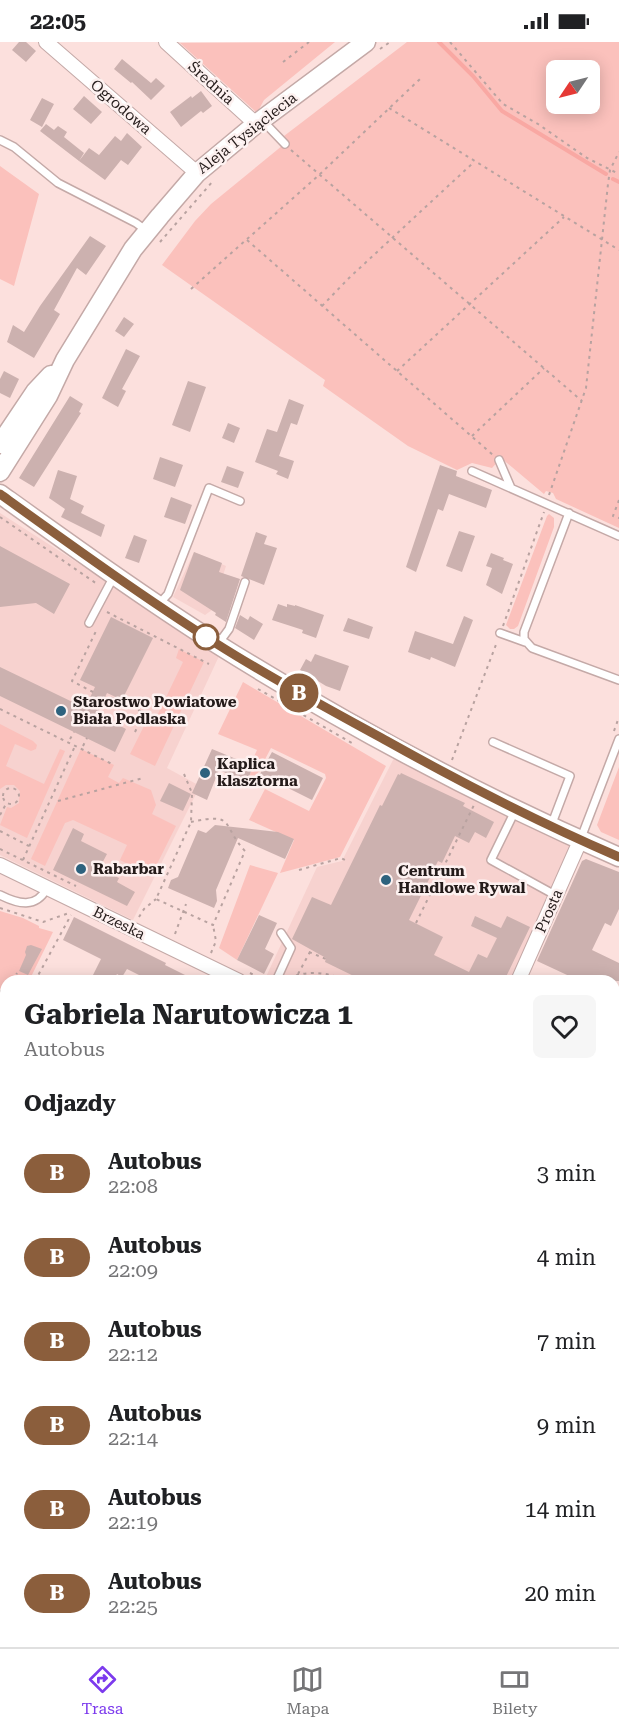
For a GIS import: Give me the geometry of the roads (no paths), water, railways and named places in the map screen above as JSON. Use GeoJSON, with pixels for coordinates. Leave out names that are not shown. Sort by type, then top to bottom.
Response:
{"type":"FeatureCollection","features":[{"type":"Feature","properties":{"kind":"street","name":"Ogrodowa"},"geometry":{"type":"LineString","coordinates":[[46,42],[197,173]]}},
{"type":"Feature","properties":{"kind":"street","name":"Średnia"},"geometry":{"type":"LineString","coordinates":[[166,42],[259,122]]}},
{"type":"Feature","properties":{"kind":"street","name":"Aleja Tysiąclecia"},"geometry":{"type":"LineString","coordinates":[[0,472],[48,396],[64,360],[134,249],[197,173],[259,122],[374,46]]}},
{"type":"Feature","properties":{"kind":"street","name":"Aleja Tysiąclecia"},"geometry":{"type":"LineString","coordinates":[[0,444],[35,392],[64,360]]}},
{"type":"Feature","properties":{"kind":"street"},"geometry":{"type":"LineString","coordinates":[[0,494],[111,583],[158,605],[298,692],[481,792],[619,857]]}},
{"type":"Feature","properties":{"kind":"street","name":"Prosta"},"geometry":{"type":"LineString","coordinates":[[521,975],[580,840]]}},
{"type":"Feature","properties":{"kind":"street","name":"Brzeska"},"geometry":{"type":"LineString","coordinates":[[0,865],[227,975]]}},
{"type":"Feature","properties":{"kind":"lane"},"geometry":{"type":"LineString","coordinates":[[259,122],[285,144]]}},
{"type":"Feature","properties":{"kind":"lane"},"geometry":{"type":"LineString","coordinates":[[0,140],[14,147],[58,183],[136,223],[147,231]]}},
{"type":"Feature","properties":{"kind":"lane"},"geometry":{"type":"LineString","coordinates":[[499,460],[511,488]]}},
{"type":"Feature","properties":{"kind":"lane"},"geometry":{"type":"LineString","coordinates":[[472,471],[619,536]]}},
{"type":"Feature","properties":{"kind":"lane"},"geometry":{"type":"LineString","coordinates":[[158,605],[168,594],[209,488],[240,501]]}},
{"type":"Feature","properties":{"kind":"lane"},"geometry":{"type":"LineString","coordinates":[[525,642],[524,632],[569,513]]}},
{"type":"Feature","properties":{"kind":"lane"},"geometry":{"type":"LineString","coordinates":[[218,644],[229,629],[245,582]]}},
{"type":"Feature","properties":{"kind":"lane"},"geometry":{"type":"LineString","coordinates":[[89,623],[111,583]]}},
{"type":"Feature","properties":{"kind":"lane"},"geometry":{"type":"LineString","coordinates":[[500,633],[525,642],[532,648],[619,681]]}},
{"type":"Feature","properties":{"kind":"lane"},"geometry":{"type":"LineString","coordinates":[[580,840],[619,739]]}},
{"type":"Feature","properties":{"kind":"lane"},"geometry":{"type":"LineString","coordinates":[[493,742],[570,776],[551,826]]}},
{"type":"Feature","properties":{"kind":"lane"},"geometry":{"type":"LineString","coordinates":[[516,809],[491,860],[555,895]]}},
{"type":"Feature","properties":{"kind":"lane"},"geometry":{"type":"LineString","coordinates":[[0,895],[18,903],[29,903],[40,897],[47,888]]}},
{"type":"Feature","properties":{"kind":"lane"},"geometry":{"type":"LineString","coordinates":[[279,975],[291,948],[281,933]]}},
{"type":"Feature","properties":{"kind":"waterway"},"geometry":{"type":"LineString","coordinates":[[439,42],[473,76],[502,111],[606,174]]}},
{"type":"Feature","properties":{"kind":"waterway"},"geometry":{"type":"LineString","coordinates":[[613,179],[619,182]]}},
{"type":"Feature","properties":{"kind":"place","name":"Starostwo Powiatowe Biała Podlaska"},"geometry":{"type":"Point","coordinates":[61,711]}},
{"type":"Feature","properties":{"kind":"place","name":"Kaplica klasztorna"},"geometry":{"type":"Point","coordinates":[205,773]}},
{"type":"Feature","properties":{"kind":"place","name":"Rabarbar"},"geometry":{"type":"Point","coordinates":[81,869]}},
{"type":"Feature","properties":{"kind":"place","name":"Centrum Handlowe Rywal"},"geometry":{"type":"Point","coordinates":[386,880]}}]}
